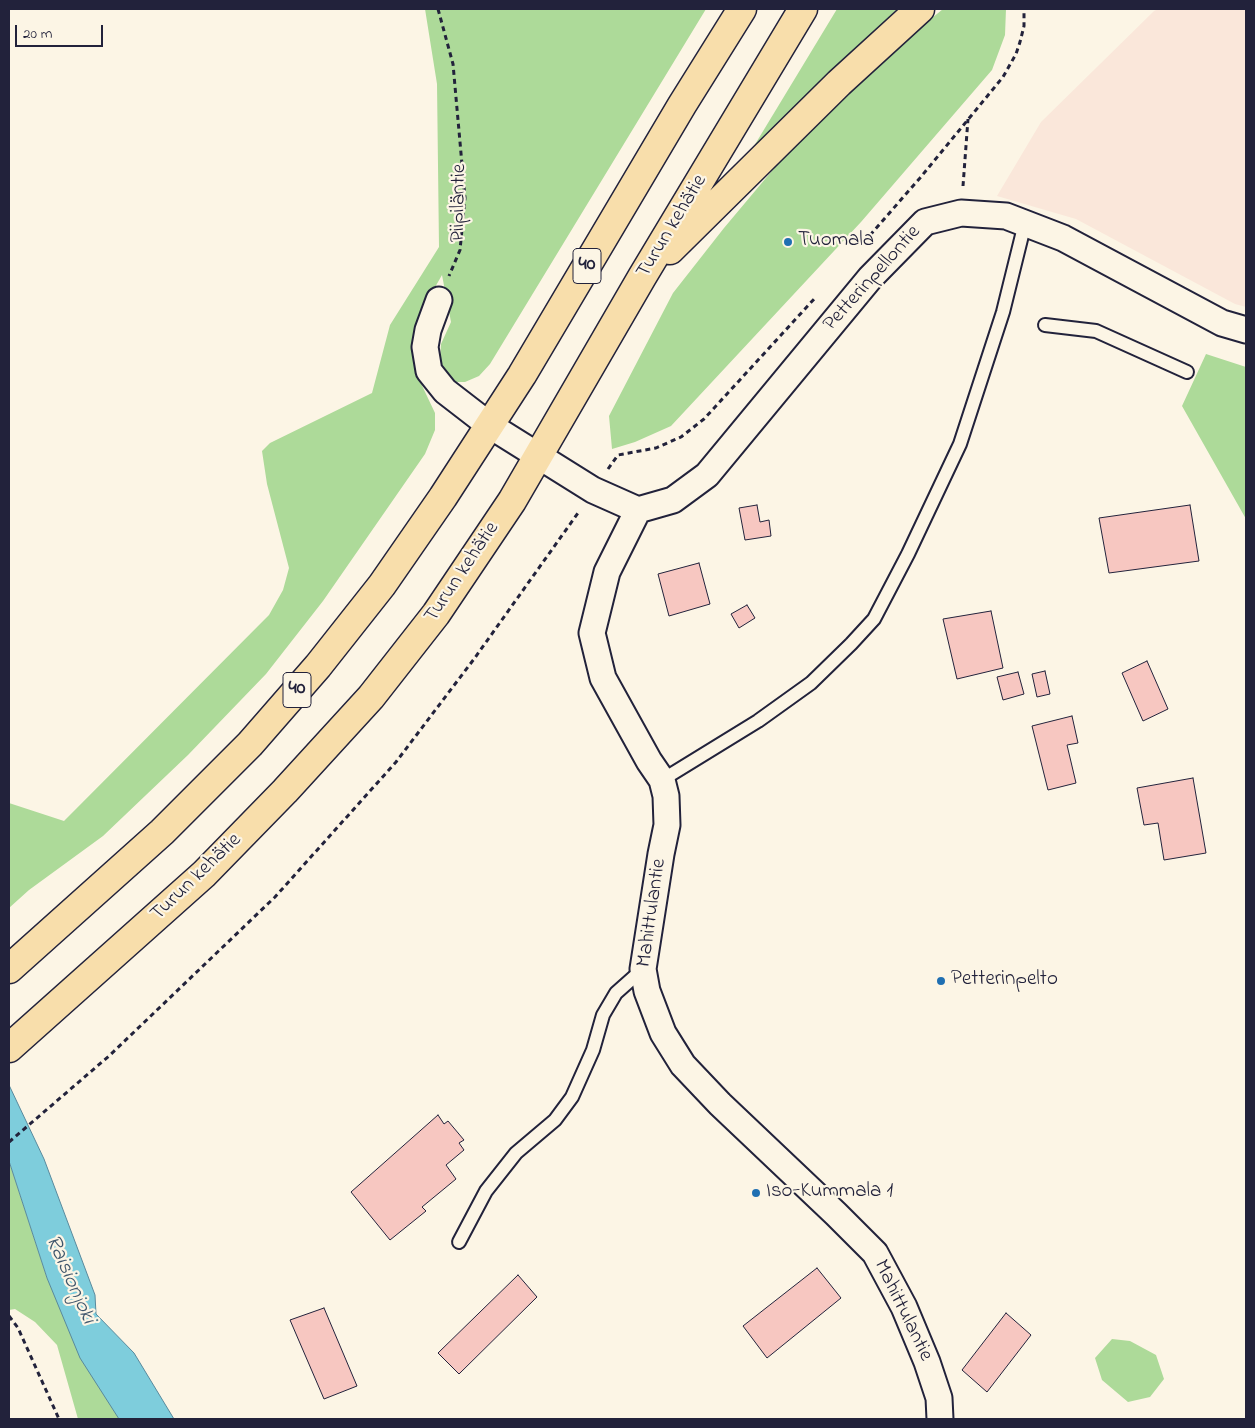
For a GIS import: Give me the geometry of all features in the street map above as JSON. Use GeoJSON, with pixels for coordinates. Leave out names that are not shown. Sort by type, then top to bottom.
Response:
{"type":"FeatureCollection","features":[{"type":"Feature","properties":{"kind":"highway","name":"40"},"geometry":{"type":"LineString","coordinates":[[9,969],[162,832],[250,744],[318,666],[382,585],[443,497],[522,375],[682,105],[742,9]]}},
{"type":"Feature","properties":{"kind":"highway","name":"Turun kehätie"},"geometry":{"type":"LineString","coordinates":[[9,1048],[204,874],[285,791],[371,697],[436,614],[512,501],[642,277],[803,9]]}},
{"type":"Feature","properties":{"kind":"highway"},"geometry":{"type":"LineString","coordinates":[[642,277],[839,83],[920,9]]}},
{"type":"Feature","properties":{"kind":"street","name":"Petterinpellontie"},"geometry":{"type":"LineString","coordinates":[[638,510],[673,500],[706,475],[870,278],[925,222],[961,213],[1006,216],[1063,238],[1222,323],[1246,330]]}},
{"type":"Feature","properties":{"kind":"street"},"geometry":{"type":"LineString","coordinates":[[439,300],[428,330],[425,347],[429,371],[445,391],[489,425],[538,456],[594,490],[638,510]]}},
{"type":"Feature","properties":{"kind":"street","name":"Mahittulantie"},"geometry":{"type":"LineString","coordinates":[[638,510],[607,572],[592,632],[603,678],[649,761],[662,780],[666,796],[668,825],[661,854],[643,969],[647,991],[663,1033],[683,1065],[720,1104],[836,1214],[875,1254],[904,1307],[927,1362],[939,1398],[940,1419]]}},
{"type":"Feature","properties":{"kind":"lane"},"geometry":{"type":"LineString","coordinates":[[662,780],[758,721],[811,683],[851,644],[874,618],[908,554],[960,444],[1003,312],[1025,223]]}},
{"type":"Feature","properties":{"kind":"lane"},"geometry":{"type":"LineString","coordinates":[[1045,325],[1096,331],[1187,372]]}},
{"type":"Feature","properties":{"kind":"lane"},"geometry":{"type":"LineString","coordinates":[[459,1242],[486,1191],[516,1153],[555,1120],[572,1097],[593,1050],[603,1015],[616,993],[643,969]]}},
{"type":"Feature","properties":{"kind":"path","name":"Piipiläntie"},"geometry":{"type":"LineString","coordinates":[[438,9],[453,64],[465,198],[460,250],[439,300]]}},
{"type":"Feature","properties":{"kind":"path"},"geometry":{"type":"LineString","coordinates":[[863,243],[920,178],[1003,77],[1016,54],[1024,26],[1024,9]]}},
{"type":"Feature","properties":{"kind":"path"},"geometry":{"type":"LineString","coordinates":[[961,213],[968,119]]}},
{"type":"Feature","properties":{"kind":"path"},"geometry":{"type":"LineString","coordinates":[[618,455],[656,448],[681,436],[704,419],[819,293]]}},
{"type":"Feature","properties":{"kind":"path"},"geometry":{"type":"LineString","coordinates":[[9,1142],[109,1056],[274,897],[396,762],[474,659],[568,527]]}},
{"type":"Feature","properties":{"kind":"path"},"geometry":{"type":"LineString","coordinates":[[9,1316],[18,1328],[60,1419]]}},
{"type":"Feature","properties":{"kind":"shaded area"},"geometry":{"type":"Polygon","coordinates":[[[1158,9],[1246,9],[1246,307],[1235,304],[1076,219],[997,196],[1041,122],[1158,9]]]}},
{"type":"Feature","properties":{"kind":"green space"},"geometry":{"type":"Polygon","coordinates":[[[425,9],[706,9],[490,364],[479,376],[465,382],[451,380],[442,370],[440,361],[441,344],[451,322],[442,275],[426,303],[414,354],[417,375],[435,413],[435,430],[425,454],[323,601],[266,674],[188,755],[103,836],[29,890],[9,908],[9,803],[64,821],[269,615],[283,590],[289,568],[267,484],[262,451],[270,443],[372,393],[390,325],[439,247],[437,84],[425,9]]]}},
{"type":"Feature","properties":{"kind":"green space"},"geometry":{"type":"Polygon","coordinates":[[[837,9],[897,9],[751,151],[837,9]]]}},
{"type":"Feature","properties":{"kind":"green space"},"geometry":{"type":"Polygon","coordinates":[[[943,9],[1006,9],[1005,35],[992,70],[861,222],[671,426],[635,442],[612,449],[609,416],[673,293],[724,228],[802,135],[865,73],[943,9]]]}},
{"type":"Feature","properties":{"kind":"green space"},"geometry":{"type":"Polygon","coordinates":[[[1206,354],[1246,367],[1246,519],[1182,406],[1206,354]]]}},
{"type":"Feature","properties":{"kind":"green space"},"geometry":{"type":"Polygon","coordinates":[[[9,1161],[47,1278],[119,1419],[78,1419],[57,1345],[35,1322],[15,1309],[9,1310],[9,1161]]]}},
{"type":"Feature","properties":{"kind":"green space"},"geometry":{"type":"Polygon","coordinates":[[[1112,1339],[1130,1341],[1156,1355],[1164,1379],[1150,1397],[1128,1402],[1102,1380],[1095,1358],[1112,1339]]]}},
{"type":"Feature","properties":{"kind":"water","name":"Raisionjoki"},"geometry":{"type":"Polygon","coordinates":[[[9,1085],[44,1159],[95,1295],[96,1314],[134,1353],[174,1419],[119,1419],[80,1358],[47,1278],[9,1161],[9,1085]]]}},
{"type":"Feature","properties":{"kind":"building"},"geometry":{"type":"Polygon","coordinates":[[[757,505],[760,522],[769,520],[771,536],[745,540],[739,508],[757,505]]]}},
{"type":"Feature","properties":{"kind":"building"},"geometry":{"type":"Polygon","coordinates":[[[1190,505],[1199,561],[1109,573],[1099,518],[1190,505]]]}},
{"type":"Feature","properties":{"kind":"building"},"geometry":{"type":"Polygon","coordinates":[[[699,563],[710,604],[669,616],[658,574],[699,563]]]}},
{"type":"Feature","properties":{"kind":"building"},"geometry":{"type":"Polygon","coordinates":[[[747,605],[755,618],[739,628],[731,614],[747,605]]]}},
{"type":"Feature","properties":{"kind":"building"},"geometry":{"type":"Polygon","coordinates":[[[991,611],[1003,668],[957,679],[943,619],[991,611]]]}},
{"type":"Feature","properties":{"kind":"building"},"geometry":{"type":"Polygon","coordinates":[[[1147,661],[1168,709],[1143,721],[1122,673],[1147,661]]]}},
{"type":"Feature","properties":{"kind":"building"},"geometry":{"type":"Polygon","coordinates":[[[1045,671],[1050,694],[1037,697],[1032,674],[1045,671]]]}},
{"type":"Feature","properties":{"kind":"building"},"geometry":{"type":"Polygon","coordinates":[[[1018,672],[1024,694],[1003,700],[997,677],[1018,672]]]}},
{"type":"Feature","properties":{"kind":"building"},"geometry":{"type":"Polygon","coordinates":[[[1072,716],[1078,743],[1067,745],[1076,783],[1048,790],[1032,726],[1072,716]]]}},
{"type":"Feature","properties":{"kind":"building"},"geometry":{"type":"Polygon","coordinates":[[[1193,778],[1206,853],[1164,860],[1158,823],[1144,825],[1137,788],[1193,778]]]}},
{"type":"Feature","properties":{"kind":"building"},"geometry":{"type":"Polygon","coordinates":[[[438,1115],[444,1124],[448,1121],[464,1140],[459,1143],[464,1150],[446,1165],[456,1179],[422,1207],[426,1211],[390,1240],[351,1192],[438,1115]]]}},
{"type":"Feature","properties":{"kind":"building"},"geometry":{"type":"Polygon","coordinates":[[[817,1268],[841,1298],[767,1358],[743,1326],[817,1268]]]}},
{"type":"Feature","properties":{"kind":"building"},"geometry":{"type":"Polygon","coordinates":[[[518,1275],[537,1297],[459,1374],[438,1353],[518,1275]]]}},
{"type":"Feature","properties":{"kind":"building"},"geometry":{"type":"Polygon","coordinates":[[[324,1308],[357,1386],[324,1399],[290,1320],[324,1308]]]}},
{"type":"Feature","properties":{"kind":"building"},"geometry":{"type":"Polygon","coordinates":[[[1006,1313],[1031,1335],[987,1392],[962,1370],[1006,1313]]]}},
{"type":"Feature","properties":{"kind":"place","name":"Tuomala"},"geometry":{"type":"Point","coordinates":[788,242]}},
{"type":"Feature","properties":{"kind":"place","name":"Petterinpelto"},"geometry":{"type":"Point","coordinates":[941,981]}},
{"type":"Feature","properties":{"kind":"place","name":"Iso-Kummala 1"},"geometry":{"type":"Point","coordinates":[756,1193]}}]}
